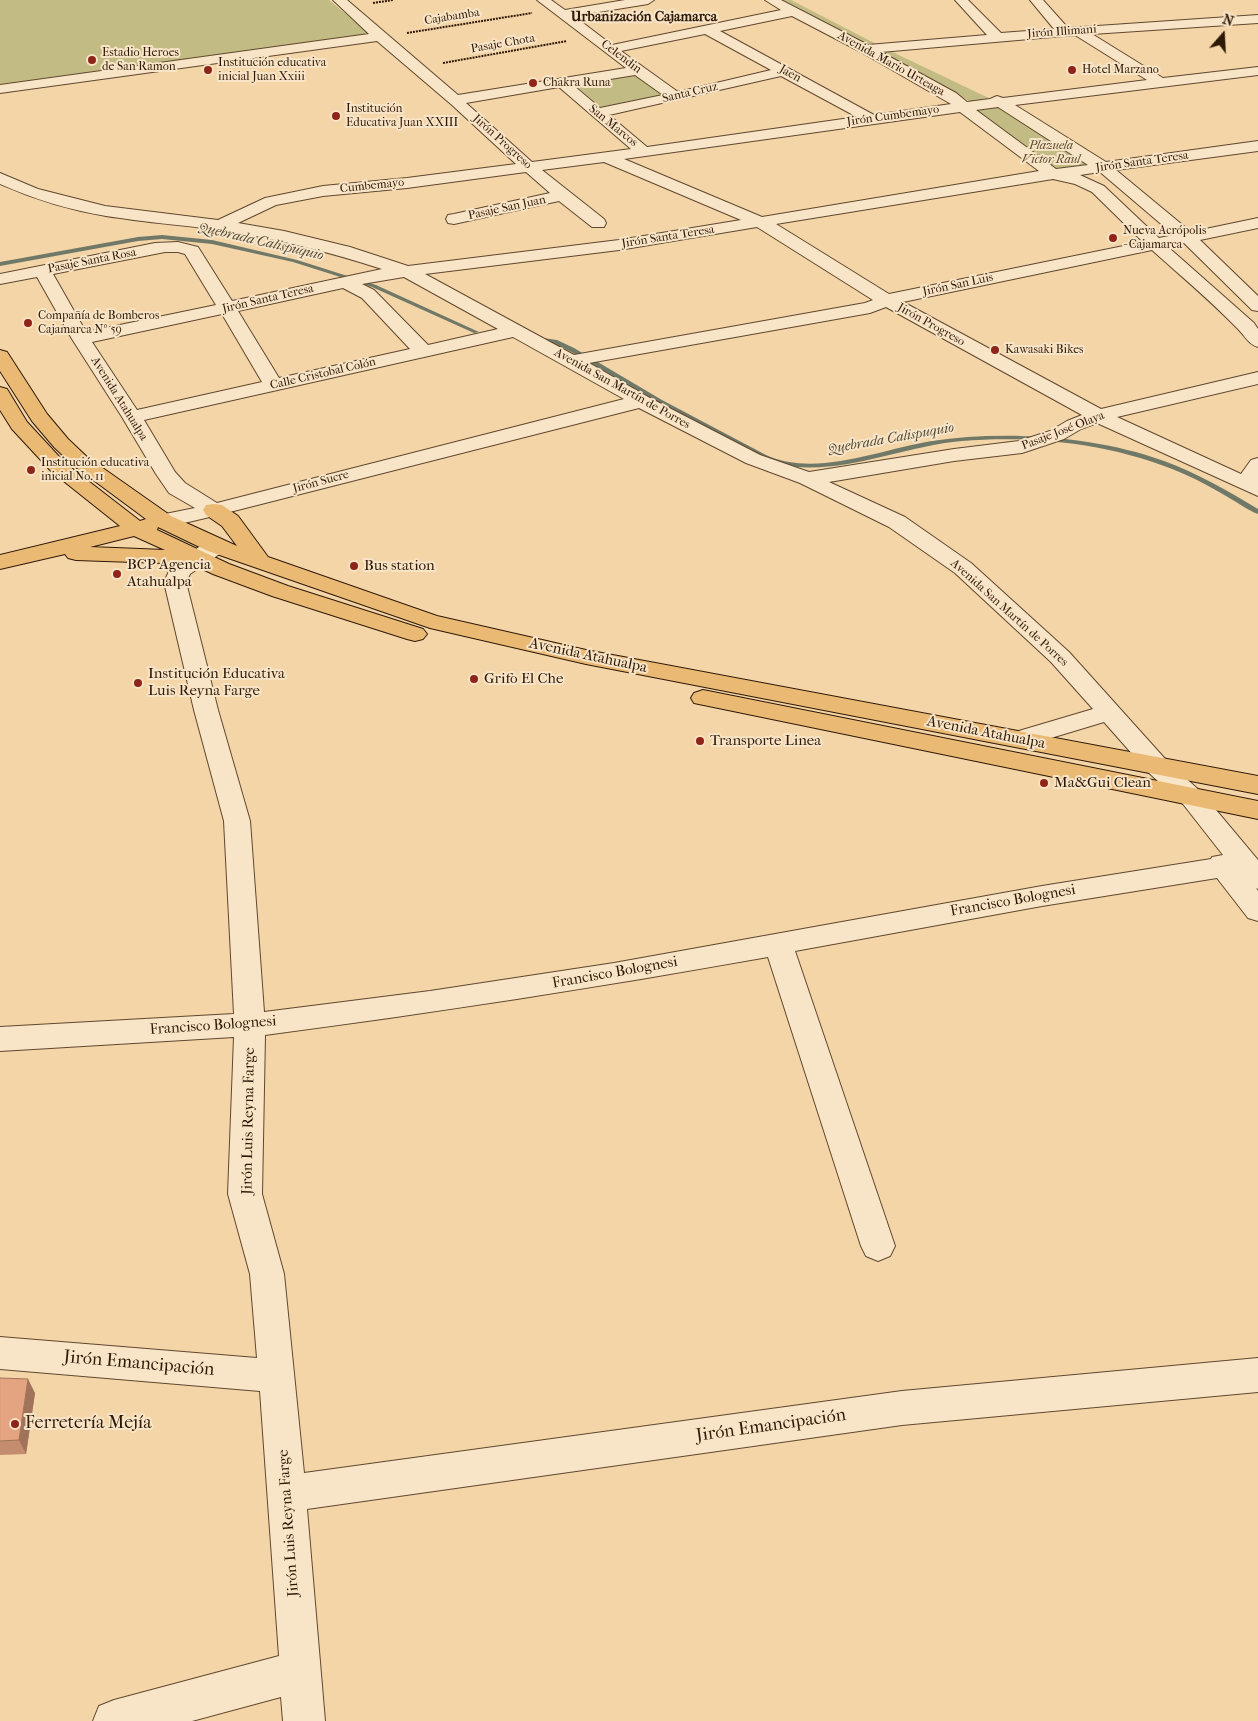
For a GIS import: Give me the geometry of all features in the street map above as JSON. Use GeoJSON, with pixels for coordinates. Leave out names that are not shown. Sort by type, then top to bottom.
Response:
{"type":"FeatureCollection","features":[{"type":"Feature","properties":{"kind":"main road","name":"Avenida Atahualpa"},"geometry":{"type":"LineString","coordinates":[[0,356],[39,417],[61,443],[80,461],[206,552],[280,591],[421,636],[581,674],[1258,810]]}},
{"type":"Feature","properties":{"kind":"main road"},"geometry":{"type":"LineString","coordinates":[[0,393],[18,425],[58,467],[136,528],[206,552]]}},
{"type":"Feature","properties":{"kind":"main road"},"geometry":{"type":"LineString","coordinates":[[214,510],[230,521],[259,560]]}},
{"type":"Feature","properties":{"kind":"main road","name":"Jirón Sucre"},"geometry":{"type":"LineString","coordinates":[[0,562],[163,521]]}},
{"type":"Feature","properties":{"kind":"main road"},"geometry":{"type":"LineString","coordinates":[[49,551],[206,552]]}},
{"type":"Feature","properties":{"kind":"main road","name":"Avenida Atahualpa"},"geometry":{"type":"LineString","coordinates":[[206,552],[259,560],[430,620],[576,655],[1258,786]]}},
{"type":"Feature","properties":{"kind":"street","name":"Jirón Progreso"},"geometry":{"type":"LineString","coordinates":[[339,0],[379,37],[455,100],[561,196],[598,223]]}},
{"type":"Feature","properties":{"kind":"street","name":"Celendin"},"geometry":{"type":"LineString","coordinates":[[543,0],[675,97]]}},
{"type":"Feature","properties":{"kind":"street"},"geometry":{"type":"LineString","coordinates":[[560,12],[648,0]]}},
{"type":"Feature","properties":{"kind":"street","name":"Avenida Mario Urteaga"},"geometry":{"type":"LineString","coordinates":[[771,0],[795,6],[919,62]]}},
{"type":"Feature","properties":{"kind":"street"},"geometry":{"type":"LineString","coordinates":[[961,0],[997,37]]}},
{"type":"Feature","properties":{"kind":"street"},"geometry":{"type":"LineString","coordinates":[[1036,0],[1071,32],[1162,83]]}},
{"type":"Feature","properties":{"kind":"street"},"geometry":{"type":"LineString","coordinates":[[611,49],[708,30],[795,6]]}},
{"type":"Feature","properties":{"kind":"street","name":"Avenida Mario Urteaga"},"geometry":{"type":"LineString","coordinates":[[795,6],[866,49],[951,96],[1053,174],[1080,180],[1098,188],[1161,249],[1224,304],[1248,327],[1258,341]]}},
{"type":"Feature","properties":{"kind":"street","name":"Jirón Illimani"},"geometry":{"type":"LineString","coordinates":[[866,49],[997,37],[1258,19]]}},
{"type":"Feature","properties":{"kind":"street","name":"Jaen"},"geometry":{"type":"LineString","coordinates":[[708,30],[871,119]]}},
{"type":"Feature","properties":{"kind":"street"},"geometry":{"type":"LineString","coordinates":[[0,89],[379,37]]}},
{"type":"Feature","properties":{"kind":"street"},"geometry":{"type":"LineString","coordinates":[[455,100],[637,70]]}},
{"type":"Feature","properties":{"kind":"street","name":"Santa Cruz"},"geometry":{"type":"LineString","coordinates":[[596,113],[675,97],[784,71]]}},
{"type":"Feature","properties":{"kind":"street","name":"Jirón Cumbemayo"},"geometry":{"type":"LineString","coordinates":[[528,167],[962,106],[1003,103],[1258,71]]}},
{"type":"Feature","properties":{"kind":"street","name":"San Marcos"},"geometry":{"type":"LineString","coordinates":[[561,82],[596,113],[643,150]]}},
{"type":"Feature","properties":{"kind":"street"},"geometry":{"type":"LineString","coordinates":[[978,91],[1003,103],[1104,168],[1194,243],[1258,306]]}},
{"type":"Feature","properties":{"kind":"street","name":"Jirón Santa Teresa"},"geometry":{"type":"LineString","coordinates":[[81,339],[368,277],[619,245],[1053,174],[1258,146]]}},
{"type":"Feature","properties":{"kind":"street","name":"Jirón Progreso"},"geometry":{"type":"LineString","coordinates":[[606,157],[760,222],[894,304],[1098,416],[1251,486]]}},
{"type":"Feature","properties":{"kind":"street","name":"Cumbemayo"},"geometry":{"type":"LineString","coordinates":[[220,226],[271,201],[292,196],[528,167]]}},
{"type":"Feature","properties":{"kind":"street","name":"Avenida San Martín de Porres"},"geometry":{"type":"LineString","coordinates":[[0,178],[32,192],[66,202],[106,211],[220,226],[301,240],[344,251],[406,271],[514,331],[575,360],[641,401],[753,459],[807,479],[897,522],[963,568],[1060,657],[1158,766],[1192,798],[1258,879]]}},
{"type":"Feature","properties":{"kind":"street","name":"Pasaje San Juan"},"geometry":{"type":"LineString","coordinates":[[454,219],[561,196]]}},
{"type":"Feature","properties":{"kind":"street","name":"Jirón San Luis"},"geometry":{"type":"LineString","coordinates":[[1194,243],[1258,223]]}},
{"type":"Feature","properties":{"kind":"street","name":"Jirón San Luis"},"geometry":{"type":"LineString","coordinates":[[575,360],[600,354],[894,304],[1194,243],[1258,237]]}},
{"type":"Feature","properties":{"kind":"street","name":"Pasaje Santa Rosa"},"geometry":{"type":"LineString","coordinates":[[0,278],[155,248],[168,246],[184,248],[192,251],[226,308]]}},
{"type":"Feature","properties":{"kind":"street","name":"Avenida Atahualpa"},"geometry":{"type":"LineString","coordinates":[[42,270],[81,339],[132,417],[166,474],[177,488],[214,510]]}},
{"type":"Feature","properties":{"kind":"street"},"geometry":{"type":"LineString","coordinates":[[344,282],[368,294],[424,352]]}},
{"type":"Feature","properties":{"kind":"street"},"geometry":{"type":"LineString","coordinates":[[226,308],[274,385]]}},
{"type":"Feature","properties":{"kind":"street","name":"Calle Cristobal Colón"},"geometry":{"type":"LineString","coordinates":[[132,417],[514,331]]}},
{"type":"Feature","properties":{"kind":"street","name":"Pasaje José Olaya"},"geometry":{"type":"LineString","coordinates":[[807,479],[954,455],[1003,450],[1030,444],[1057,435],[1074,425],[1098,416],[1258,378]]}},
{"type":"Feature","properties":{"kind":"street","name":"Jirón Sucre"},"geometry":{"type":"LineString","coordinates":[[163,521],[214,510],[641,401]]}},
{"type":"Feature","properties":{"kind":"street"},"geometry":{"type":"LineString","coordinates":[[1251,486],[1258,464]]}},
{"type":"Feature","properties":{"kind":"street","name":"Jirón Luis Reyna Farge"},"geometry":{"type":"LineString","coordinates":[[206,552],[180,570],[175,582],[206,710],[237,821],[250,1025],[246,1194],[267,1274],[277,1376],[304,1721]]}},
{"type":"Feature","properties":{"kind":"street"},"geometry":{"type":"LineString","coordinates":[[1021,739],[1110,712]]}},
{"type":"Feature","properties":{"kind":"street","name":"Avenida San Martín de Porres"},"geometry":{"type":"LineString","coordinates":[[1158,766],[1166,793],[1258,911]]}},
{"type":"Feature","properties":{"kind":"street","name":"Francisco Bolognesi"},"geometry":{"type":"LineString","coordinates":[[0,1039],[250,1025],[430,1002],[604,976],[1042,896],[1224,867]]}},
{"type":"Feature","properties":{"kind":"street"},"geometry":{"type":"LineString","coordinates":[[778,943],[878,1246]]}},
{"type":"Feature","properties":{"kind":"street","name":"Jirón Emancipación"},"geometry":{"type":"LineString","coordinates":[[0,1353],[277,1376]]}},
{"type":"Feature","properties":{"kind":"street","name":"Jirón Emancipación"},"geometry":{"type":"LineString","coordinates":[[286,1494],[902,1408],[1258,1375]]}},
{"type":"Feature","properties":{"kind":"street"},"geometry":{"type":"LineString","coordinates":[[114,1721],[300,1671]]}},
{"type":"Feature","properties":{"kind":"path","name":"Cajabamba"},"geometry":{"type":"LineString","coordinates":[[379,37],[560,12]]}},
{"type":"Feature","properties":{"kind":"path","name":"Pasaje Chota"},"geometry":{"type":"LineString","coordinates":[[415,68],[593,37]]}},
{"type":"Feature","properties":{"kind":"green space","name":"Estadio Heroes de San Ramon"},"geometry":{"type":"Polygon","coordinates":[[[0,0],[329,0],[370,34],[0,86],[0,0]]]}},
{"type":"Feature","properties":{"kind":"green space"},"geometry":{"type":"Polygon","coordinates":[[[775,0],[791,0],[880,46],[867,47],[775,0]]]}},
{"type":"Feature","properties":{"kind":"green space"},"geometry":{"type":"Polygon","coordinates":[[[884,48],[995,101],[977,105],[872,50],[884,48]]]}},
{"type":"Feature","properties":{"kind":"green space"},"geometry":{"type":"Polygon","coordinates":[[[637,75],[667,96],[603,109],[574,84],[637,75]]]}},
{"type":"Feature","properties":{"kind":"green space","name":"Plazuela Victor Raul"},"geometry":{"type":"Polygon","coordinates":[[[1011,105],[1098,166],[1047,170],[970,108],[1011,105]]]}},
{"type":"Feature","properties":{"kind":"building"},"geometry":{"type":"Polygon","coordinates":[[[0,1378],[28,1379],[19,1440],[0,1441],[0,1378]]]}},
{"type":"Feature","properties":{"kind":"waterway","name":"Quebrada Calispuquio"},"geometry":{"type":"LineString","coordinates":[[0,264],[138,239],[162,237],[212,242],[295,261],[374,286],[476,332]]}},
{"type":"Feature","properties":{"kind":"waterway","name":"Quebrada Calispuquio"},"geometry":{"type":"LineString","coordinates":[[545,339],[572,349],[707,428],[773,461],[796,465],[835,463],[932,443],[962,439],[994,438],[1062,441],[1129,453],[1160,462],[1206,482],[1258,512]]}},
{"type":"Feature","properties":{"kind":"place","name":"Estadio Heroes de San Ramon"},"geometry":{"type":"Point","coordinates":[92,60]}},
{"type":"Feature","properties":{"kind":"place","name":"Institución educativa inicial Juan Xxiii"},"geometry":{"type":"Point","coordinates":[208,70]}},
{"type":"Feature","properties":{"kind":"place","name":"Hotel Marzano"},"geometry":{"type":"Point","coordinates":[1072,70]}},
{"type":"Feature","properties":{"kind":"place","name":"Chakra Runa"},"geometry":{"type":"Point","coordinates":[533,83]}},
{"type":"Feature","properties":{"kind":"place","name":"Institución Educativa Juan XXIII"},"geometry":{"type":"Point","coordinates":[336,116]}},
{"type":"Feature","properties":{"kind":"place","name":"Nueva Acrópolis - Cajamarca"},"geometry":{"type":"Point","coordinates":[1113,238]}},
{"type":"Feature","properties":{"kind":"place","name":"Compañía de Bomberos Cajamarca Nº 59"},"geometry":{"type":"Point","coordinates":[28,323]}},
{"type":"Feature","properties":{"kind":"place","name":"Kawasaki Bikes"},"geometry":{"type":"Point","coordinates":[995,350]}},
{"type":"Feature","properties":{"kind":"place","name":"Institución educativa inicial No. 11"},"geometry":{"type":"Point","coordinates":[31,470]}},
{"type":"Feature","properties":{"kind":"place","name":"Bus station"},"geometry":{"type":"Point","coordinates":[354,566]}},
{"type":"Feature","properties":{"kind":"place","name":"BCP Agencia Atahualpa"},"geometry":{"type":"Point","coordinates":[117,574]}},
{"type":"Feature","properties":{"kind":"place","name":"Grifo El Che"},"geometry":{"type":"Point","coordinates":[474,679]}},
{"type":"Feature","properties":{"kind":"place","name":"Institución Educativa Luis Reyna Farge"},"geometry":{"type":"Point","coordinates":[138,683]}},
{"type":"Feature","properties":{"kind":"place","name":"Transporte Linea"},"geometry":{"type":"Point","coordinates":[700,741]}},
{"type":"Feature","properties":{"kind":"place","name":"Ma&Gui Clean"},"geometry":{"type":"Point","coordinates":[1044,783]}},
{"type":"Feature","properties":{"kind":"place","name":"Ferretería Mejía"},"geometry":{"type":"Point","coordinates":[15,1424]}},
{"type":"Feature","properties":{"kind":"district","name":"Urbanización Cajamarca"},"geometry":{"type":"Point","coordinates":[644,18]}}]}
